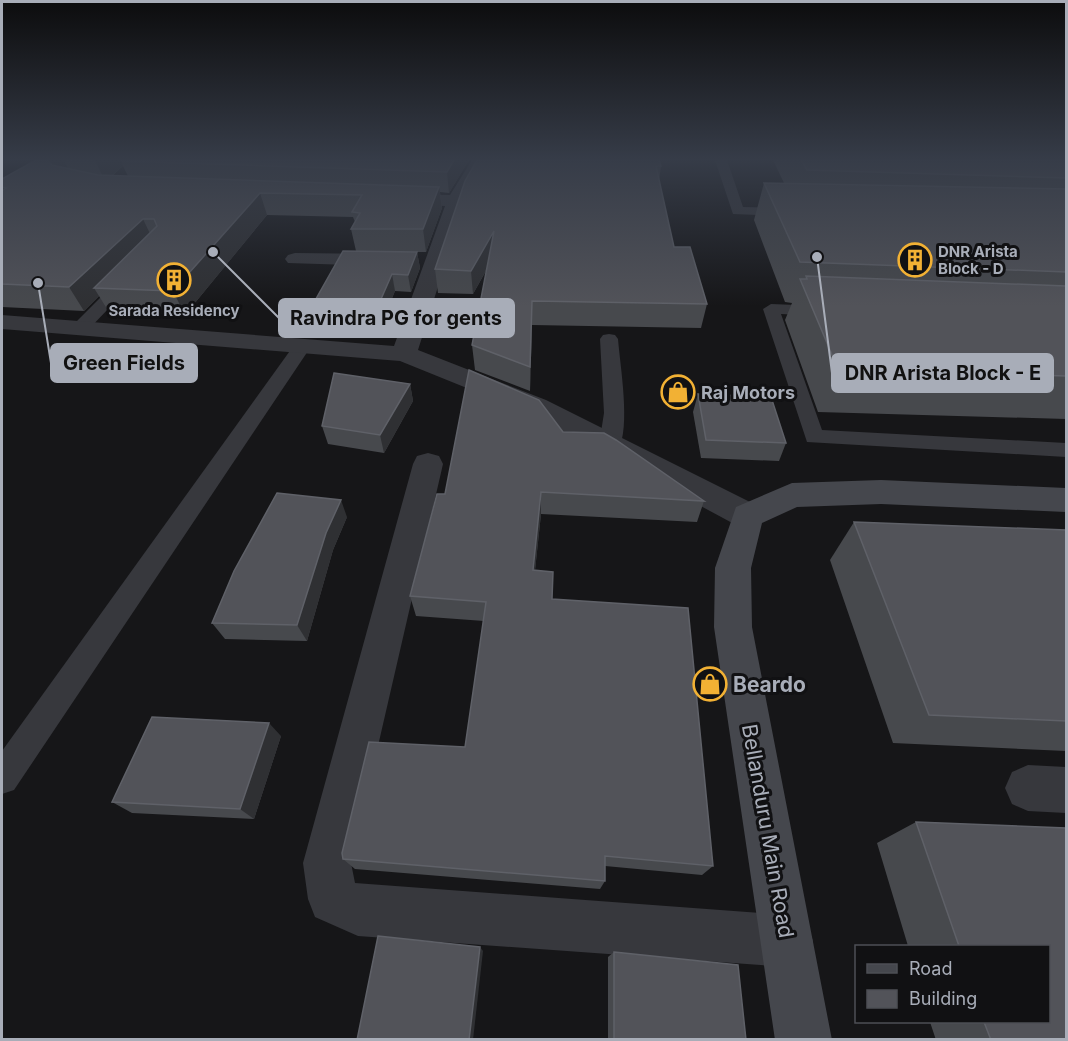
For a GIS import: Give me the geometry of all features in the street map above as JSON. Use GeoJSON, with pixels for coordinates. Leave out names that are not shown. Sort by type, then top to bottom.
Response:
{"type":"FeatureCollection","features":[{"type":"Feature","properties":{"kind":"street"},"geometry":{"type":"LineString","coordinates":[[404,354],[453,209]]}},
{"type":"Feature","properties":{"kind":"street"},"geometry":{"type":"LineString","coordinates":[[295,259],[435,260]]}},
{"type":"Feature","properties":{"kind":"street"},"geometry":{"type":"LineString","coordinates":[[2,322],[404,354],[536,406],[748,516],[792,495],[881,492],[1066,500]]}},
{"type":"Feature","properties":{"kind":"street"},"geometry":{"type":"LineString","coordinates":[[428,464],[327,862],[333,899],[358,910],[787,941]]}},
{"type":"Feature","properties":{"kind":"street","name":"Bellanduru Main Road"},"geometry":{"type":"LineString","coordinates":[[748,516],[733,568],[733,627],[804,1040]]}},
{"type":"Feature","properties":{"kind":"lane"},"geometry":{"type":"LineString","coordinates":[[737,209],[738,211],[797,213]]}},
{"type":"Feature","properties":{"kind":"lane"},"geometry":{"type":"LineString","coordinates":[[81,327],[141,266]]}},
{"type":"Feature","properties":{"kind":"lane"},"geometry":{"type":"LineString","coordinates":[[842,312],[771,309],[814,438],[1063,454]]}},
{"type":"Feature","properties":{"kind":"lane"},"geometry":{"type":"LineString","coordinates":[[609,339],[614,413],[610,445]]}},
{"type":"Feature","properties":{"kind":"lane"},"geometry":{"type":"LineString","coordinates":[[2,778],[303,345]]}},
{"type":"Feature","properties":{"kind":"building"},"geometry":{"type":"Polygon","coordinates":[[[2,209],[246,209],[173,291],[94,288],[157,226],[154,219],[143,219],[69,287],[2,284],[2,209]]]}},
{"type":"Feature","properties":{"kind":"building"},"geometry":{"type":"Polygon","coordinates":[[[354,209],[431,209],[423,229],[351,229],[360,213],[352,212],[354,209]]]}},
{"type":"Feature","properties":{"kind":"building"},"geometry":{"type":"Polygon","coordinates":[[[456,209],[665,209],[674,247],[690,247],[707,304],[532,301],[530,367],[472,345],[494,231],[471,271],[435,269],[456,209]]]}},
{"type":"Feature","properties":{"kind":"building"},"geometry":{"type":"Polygon","coordinates":[[[776,209],[1066,209],[1066,272],[800,262],[776,209]]]}},
{"type":"Feature","properties":{"kind":"building"},"geometry":{"type":"Polygon","coordinates":[[[343,251],[417,252],[408,275],[392,274],[374,315],[308,313],[343,251]]]}},
{"type":"Feature","properties":{"kind":"building"},"geometry":{"type":"Polygon","coordinates":[[[806,276],[1066,286],[1066,376],[838,369],[800,279],[807,279],[806,276]]]}},
{"type":"Feature","properties":{"kind":"building"},"geometry":{"type":"Polygon","coordinates":[[[469,370],[539,400],[563,432],[604,433],[704,501],[541,492],[533,570],[553,572],[552,599],[688,608],[713,866],[605,856],[605,881],[343,859],[342,853],[369,742],[465,747],[486,602],[410,596],[437,494],[445,494],[469,370]]]}},
{"type":"Feature","properties":{"kind":"building"},"geometry":{"type":"Polygon","coordinates":[[[334,373],[410,384],[380,435],[322,426],[334,373]]]}},
{"type":"Feature","properties":{"kind":"building"},"geometry":{"type":"Polygon","coordinates":[[[698,394],[771,397],[786,443],[706,440],[698,394]]]}},
{"type":"Feature","properties":{"kind":"building"},"geometry":{"type":"Polygon","coordinates":[[[277,493],[341,500],[326,533],[297,625],[212,623],[234,571],[277,493]]]}},
{"type":"Feature","properties":{"kind":"building"},"geometry":{"type":"Polygon","coordinates":[[[854,522],[1066,530],[1066,721],[929,715],[854,522]]]}},
{"type":"Feature","properties":{"kind":"building"},"geometry":{"type":"Polygon","coordinates":[[[152,717],[269,723],[240,809],[112,802],[152,717]]]}},
{"type":"Feature","properties":{"kind":"building"},"geometry":{"type":"Polygon","coordinates":[[[916,822],[1066,828],[1066,1040],[991,1040],[984,1023],[1050,1023],[1050,945],[959,945],[916,822]]]}},
{"type":"Feature","properties":{"kind":"building"},"geometry":{"type":"Polygon","coordinates":[[[378,936],[480,947],[469,1040],[357,1040],[378,936]]]}},
{"type":"Feature","properties":{"kind":"building"},"geometry":{"type":"Polygon","coordinates":[[[614,952],[738,965],[746,1040],[614,1040],[614,952]]]}},
{"type":"Feature","properties":{"kind":"place","name":"Ravindra PG for gents"},"geometry":{"type":"Point","coordinates":[213,252]}},
{"type":"Feature","properties":{"kind":"place","name":"DNR Arista Block - E"},"geometry":{"type":"Point","coordinates":[817,257]}},
{"type":"Feature","properties":{"kind":"place","name":"DNR Arista Block - D"},"geometry":{"type":"Point","coordinates":[915,260]}},
{"type":"Feature","properties":{"kind":"place","name":"Sarada Residency"},"geometry":{"type":"Point","coordinates":[174,280]}},
{"type":"Feature","properties":{"kind":"place","name":"Green Fields"},"geometry":{"type":"Point","coordinates":[38,283]}},
{"type":"Feature","properties":{"kind":"place","name":"Raj Motors"},"geometry":{"type":"Point","coordinates":[678,392]}},
{"type":"Feature","properties":{"kind":"place","name":"Beardo"},"geometry":{"type":"Point","coordinates":[710,684]}}]}
